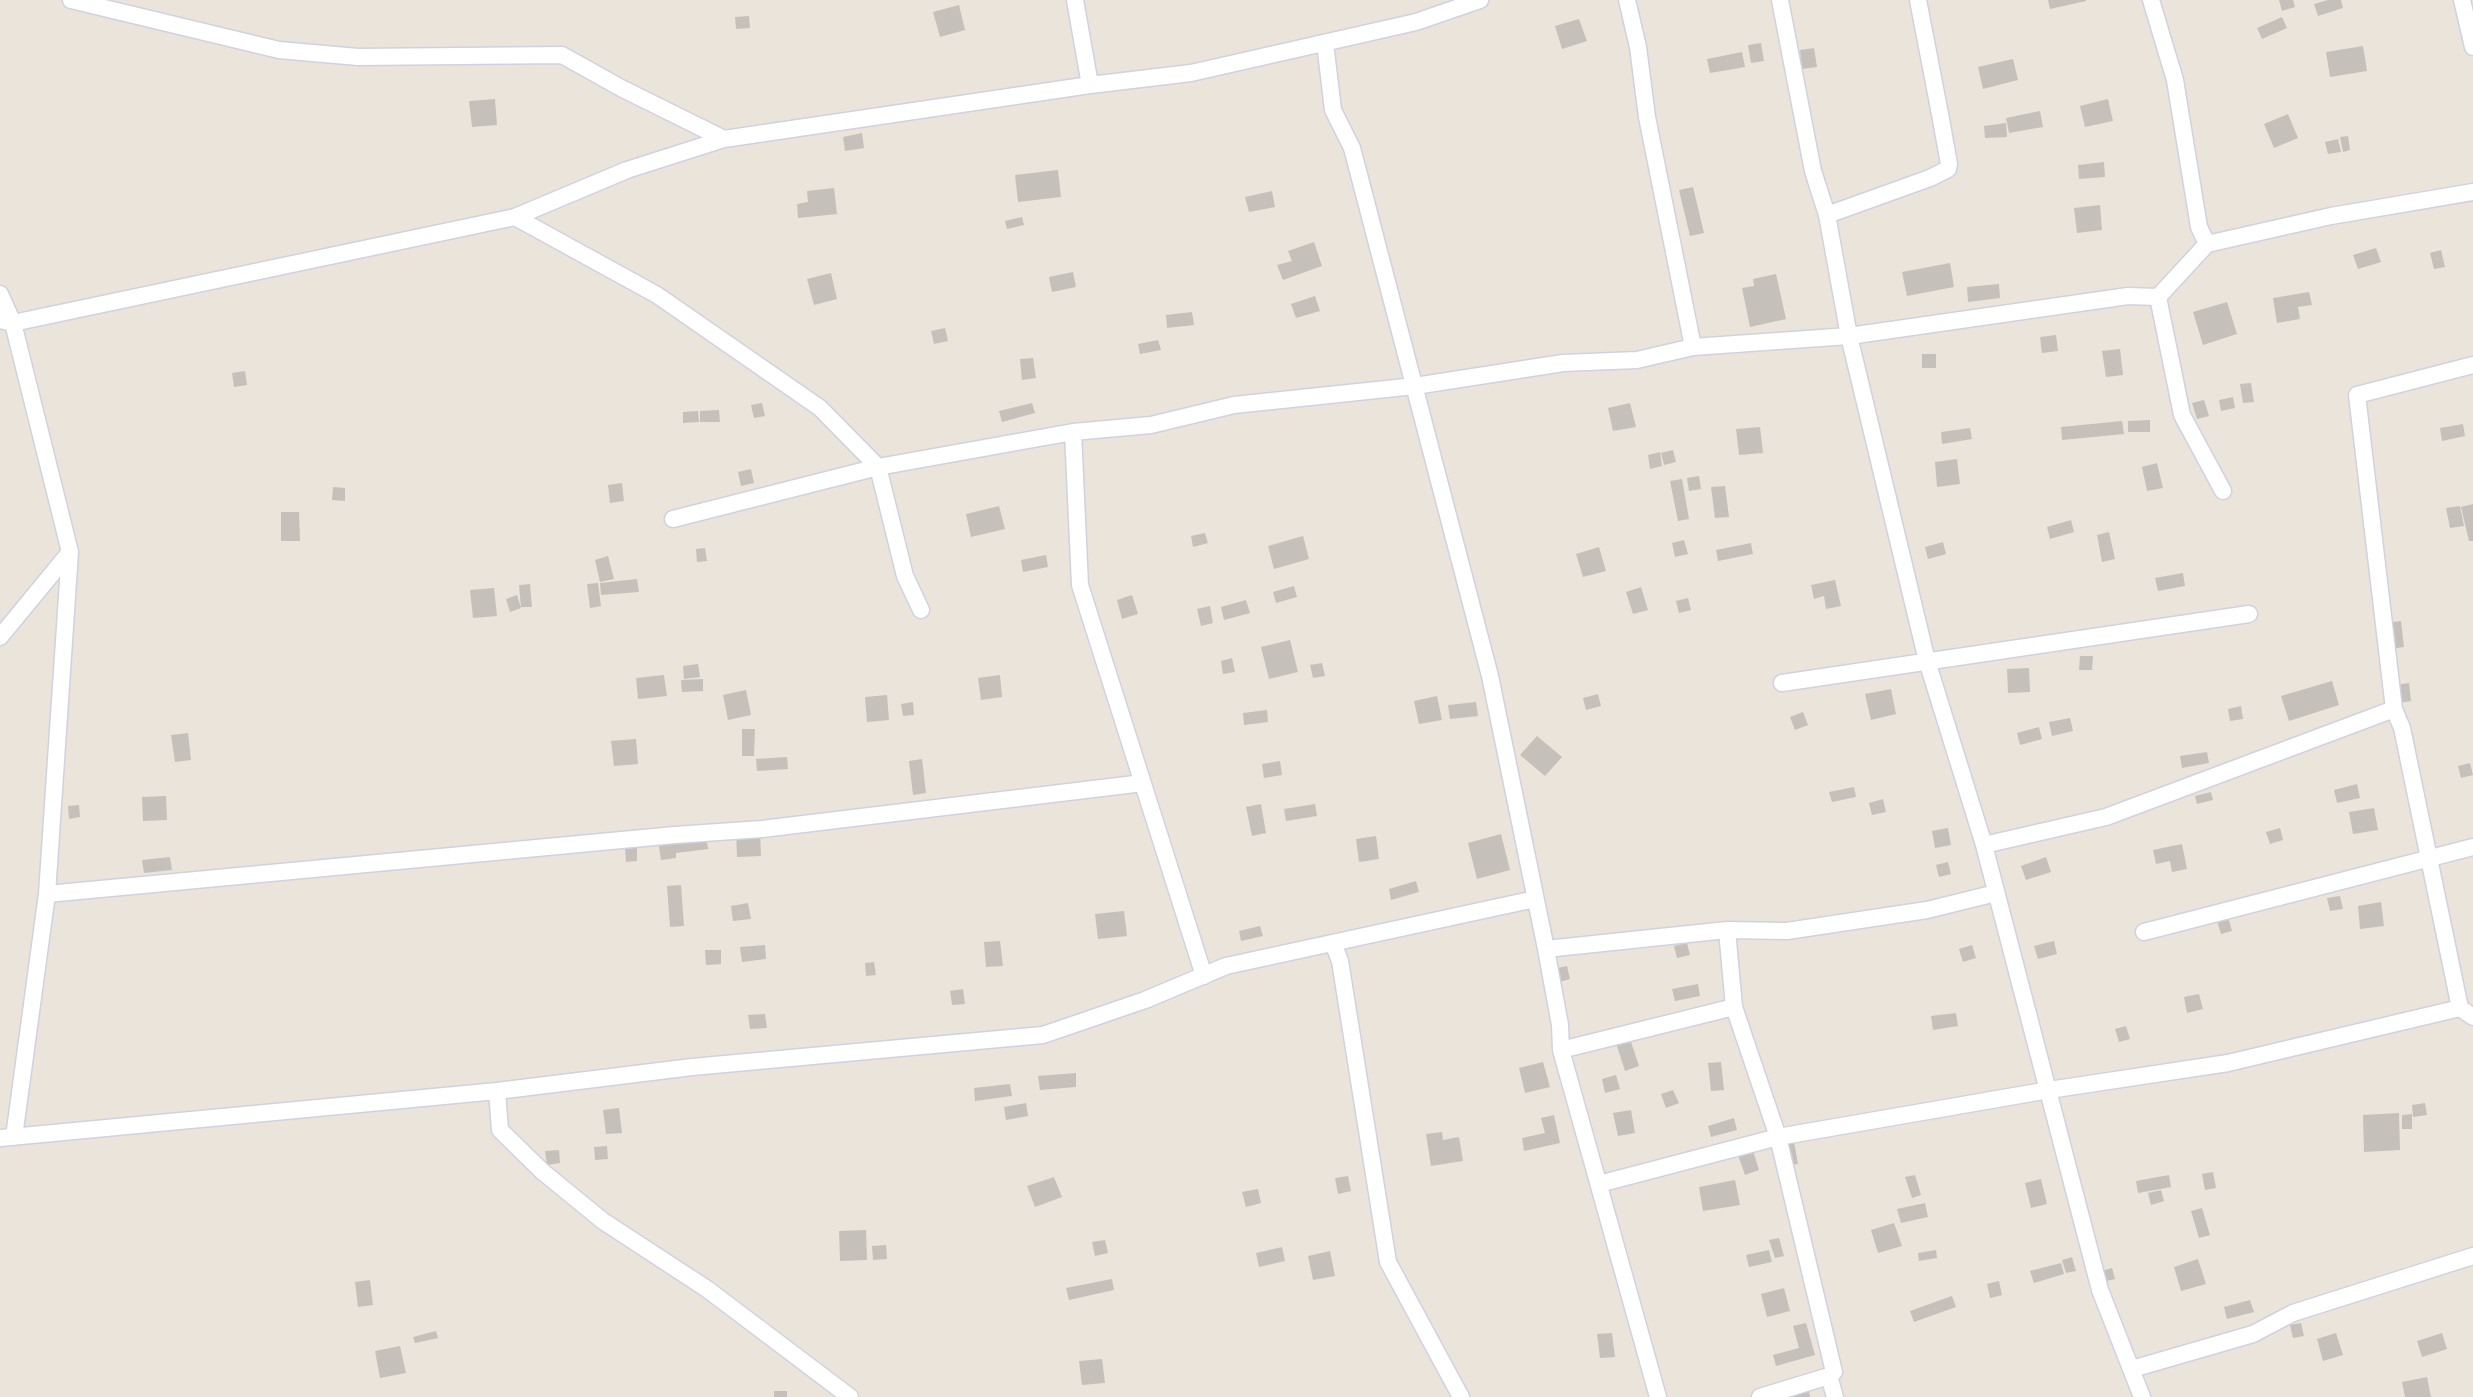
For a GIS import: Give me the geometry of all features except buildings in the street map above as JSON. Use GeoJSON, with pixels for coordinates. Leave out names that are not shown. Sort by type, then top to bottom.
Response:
{"type":"FeatureCollection","features":[{"type":"Feature","properties":{"kind":"street"},"geometry":{"type":"LineString","coordinates":[[71,0],[279,51],[358,57],[562,55],[621,88],[724,139]]}},
{"type":"Feature","properties":{"kind":"street"},"geometry":{"type":"LineString","coordinates":[[1075,0],[1090,85]]}},
{"type":"Feature","properties":{"kind":"street"},"geometry":{"type":"LineString","coordinates":[[6,321],[515,217],[627,170],[724,139],[1090,85],[1191,73],[1416,22],[1480,0]]}},
{"type":"Feature","properties":{"kind":"street"},"geometry":{"type":"LineString","coordinates":[[1627,0],[1639,47],[1647,117],[1693,347]]}},
{"type":"Feature","properties":{"kind":"street"},"geometry":{"type":"LineString","coordinates":[[1780,0],[1813,172],[1827,215],[1849,336],[1927,661],[1984,845],[2100,1290],[2142,1397]]}},
{"type":"Feature","properties":{"kind":"street"},"geometry":{"type":"LineString","coordinates":[[1827,215],[1948,169],[1918,0]]}},
{"type":"Feature","properties":{"kind":"street"},"geometry":{"type":"LineString","coordinates":[[2151,0],[2175,80],[2199,227],[2207,244]]}},
{"type":"Feature","properties":{"kind":"street"},"geometry":{"type":"LineString","coordinates":[[2462,0],[2473,47]]}},
{"type":"Feature","properties":{"kind":"street"},"geometry":{"type":"LineString","coordinates":[[1325,43],[1334,110],[1352,148],[1490,676],[1546,949],[1560,1026],[1561,1050],[1658,1397]]}},
{"type":"Feature","properties":{"kind":"street"},"geometry":{"type":"LineString","coordinates":[[673,519],[878,467],[1073,432],[1150,425],[1234,405],[1415,386],[1563,363],[1637,360],[1693,347],[1849,336],[2128,296],[2158,297],[2207,244],[2331,216],[2473,192]]}},
{"type":"Feature","properties":{"kind":"street"},"geometry":{"type":"LineString","coordinates":[[515,217],[657,295],[820,408],[878,467],[905,576],[921,610]]}},
{"type":"Feature","properties":{"kind":"street"},"geometry":{"type":"LineString","coordinates":[[0,294],[70,552],[47,894],[7,1137],[497,1091],[692,1067],[1043,1035],[1144,1000],[1226,966],[1535,899]]}},
{"type":"Feature","properties":{"kind":"street"},"geometry":{"type":"LineString","coordinates":[[2158,297],[2182,415],[2223,491]]}},
{"type":"Feature","properties":{"kind":"street"},"geometry":{"type":"LineString","coordinates":[[1599,1184],[1778,1137],[2049,1090],[2228,1063],[2467,1013],[2429,858],[2402,728],[2393,709],[2357,395],[2473,365]]}},
{"type":"Feature","properties":{"kind":"street"},"geometry":{"type":"LineString","coordinates":[[1073,432],[1080,585],[1203,976]]}},
{"type":"Feature","properties":{"kind":"street"},"geometry":{"type":"LineString","coordinates":[[0,637],[70,552]]}},
{"type":"Feature","properties":{"kind":"street"},"geometry":{"type":"LineString","coordinates":[[1782,683],[2249,614]]}},
{"type":"Feature","properties":{"kind":"street"},"geometry":{"type":"LineString","coordinates":[[1984,845],[2106,817],[2393,709]]}},
{"type":"Feature","properties":{"kind":"street"},"geometry":{"type":"LineString","coordinates":[[47,894],[762,829],[1143,783]]}},
{"type":"Feature","properties":{"kind":"street"},"geometry":{"type":"LineString","coordinates":[[2144,932],[2473,847]]}},
{"type":"Feature","properties":{"kind":"street"},"geometry":{"type":"LineString","coordinates":[[1546,949],[1727,930],[1787,931],[1927,910],[1996,893]]}},
{"type":"Feature","properties":{"kind":"street"},"geometry":{"type":"LineString","coordinates":[[1727,930],[1734,1007],[1778,1137],[1834,1372],[1829,1376],[1760,1397]]}},
{"type":"Feature","properties":{"kind":"street"},"geometry":{"type":"LineString","coordinates":[[1333,943],[1340,961],[1388,1262],[1461,1397]]}},
{"type":"Feature","properties":{"kind":"street"},"geometry":{"type":"LineString","coordinates":[[1561,1050],[1734,1007]]}},
{"type":"Feature","properties":{"kind":"street"},"geometry":{"type":"LineString","coordinates":[[497,1091],[500,1129],[543,1172],[603,1221],[707,1289],[850,1397]]}},
{"type":"Feature","properties":{"kind":"street"},"geometry":{"type":"LineString","coordinates":[[2132,1369],[2253,1334],[2293,1313],[2473,1256]]}},
{"type":"Feature","properties":{"kind":"street"},"geometry":{"type":"LineString","coordinates":[[1829,1376],[1835,1397]]}}]}
